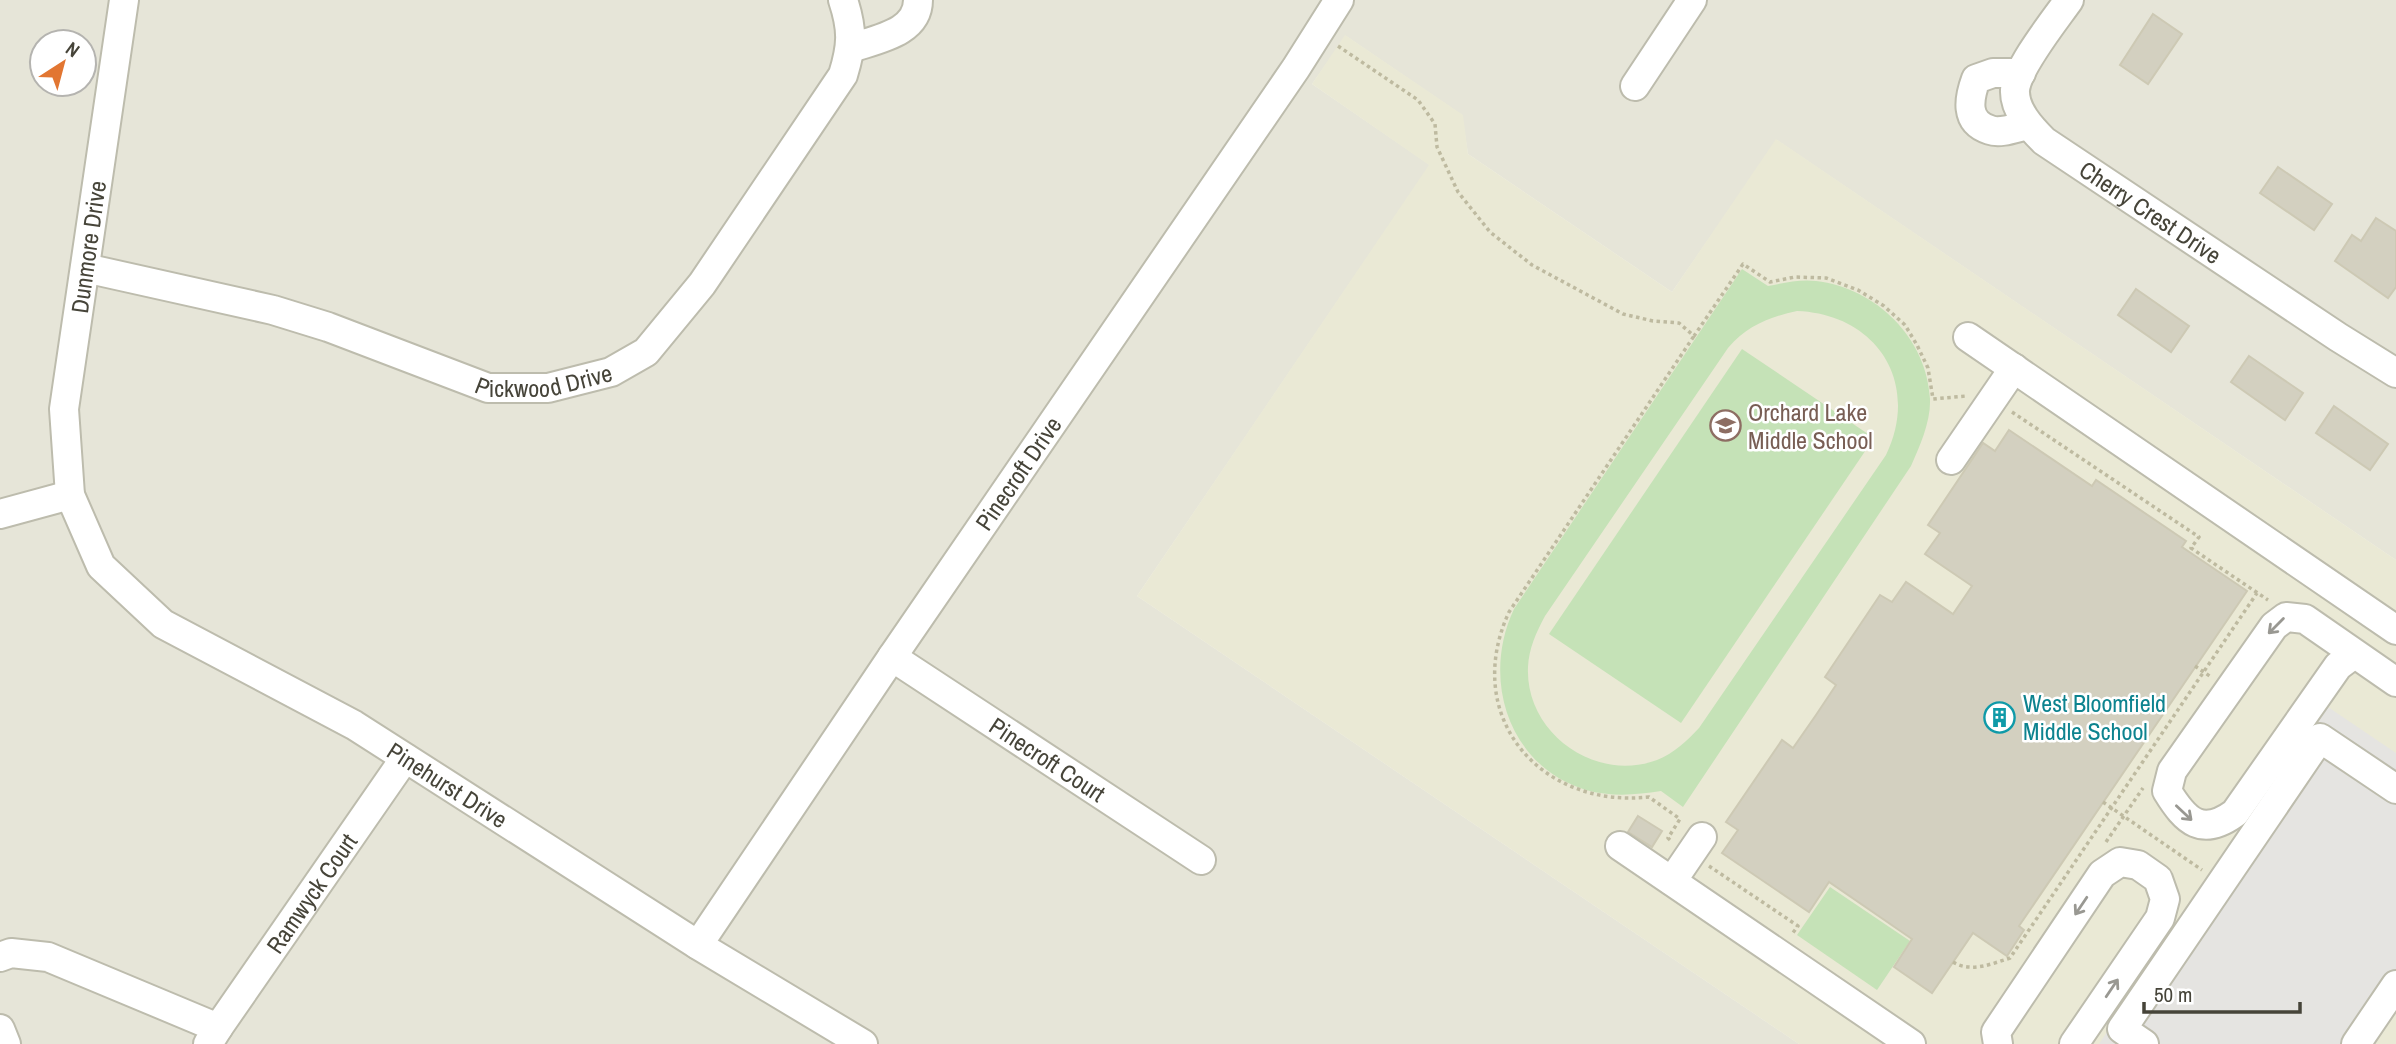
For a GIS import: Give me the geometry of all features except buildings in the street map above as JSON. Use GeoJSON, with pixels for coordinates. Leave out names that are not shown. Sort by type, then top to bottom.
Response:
{"type":"FeatureCollection","features":[{"type":"Feature","properties":{"kind":"street","name":"Dunmore Drive"},"geometry":{"type":"LineString","coordinates":[[70,495],[64,410],[124,0]]}},
{"type":"Feature","properties":{"kind":"street","name":"Pickwood Drive"},"geometry":{"type":"LineString","coordinates":[[85,268],[273,310],[412,357],[488,388],[548,388],[611,373],[646,352],[702,284],[842,75],[851,48],[848,15],[843,0]]}},
{"type":"Feature","properties":{"kind":"street"},"geometry":{"type":"LineString","coordinates":[[851,48],[891,34],[909,24],[918,13],[918,0]]}},
{"type":"Feature","properties":{"kind":"street","name":"Pinecroft Drive"},"geometry":{"type":"LineString","coordinates":[[698,945],[1339,0]]}},
{"type":"Feature","properties":{"kind":"street"},"geometry":{"type":"LineString","coordinates":[[1635,86],[1692,0]]}},
{"type":"Feature","properties":{"kind":"street","name":"Cherry Crest Drive"},"geometry":{"type":"LineString","coordinates":[[2069,0],[2021,73],[2015,89],[2017,104],[2028,125],[2056,148],[2396,373]]}},
{"type":"Feature","properties":{"kind":"street"},"geometry":{"type":"LineString","coordinates":[[2021,73],[1993,73],[1976,79],[1969,96],[1969,109],[1979,124],[1990,131],[2028,125]]}},
{"type":"Feature","properties":{"kind":"street"},"geometry":{"type":"LineString","coordinates":[[1968,337],[2396,630]]}},
{"type":"Feature","properties":{"kind":"street"},"geometry":{"type":"LineString","coordinates":[[1951,460],[2014,368]]}},
{"type":"Feature","properties":{"kind":"street"},"geometry":{"type":"LineString","coordinates":[[0,513],[70,495]]}},
{"type":"Feature","properties":{"kind":"street","name":"Pinehurst Drive"},"geometry":{"type":"LineString","coordinates":[[70,495],[101,566],[163,624],[354,725],[698,945],[863,1044]]}},
{"type":"Feature","properties":{"kind":"street"},"geometry":{"type":"LineString","coordinates":[[2354,654],[2338,666],[2235,813],[2219,824],[2197,824],[2179,811],[2167,791],[2172,771],[2274,626],[2286,617],[2305,620],[2396,682]]}},
{"type":"Feature","properties":{"kind":"street","name":"Pinecroft Court"},"geometry":{"type":"LineString","coordinates":[[892,657],[1201,860]]}},
{"type":"Feature","properties":{"kind":"street"},"geometry":{"type":"LineString","coordinates":[[2144,1044],[2122,1029],[2320,738],[2396,789]]}},
{"type":"Feature","properties":{"kind":"street","name":"Ramwyck Court"},"geometry":{"type":"LineString","coordinates":[[0,957],[11,953],[48,957],[213,1036],[405,758]]}},
{"type":"Feature","properties":{"kind":"street"},"geometry":{"type":"LineString","coordinates":[[1672,881],[1696,845]]}},
{"type":"Feature","properties":{"kind":"street"},"geometry":{"type":"LineString","coordinates":[[1620,846],[1912,1044]]}},
{"type":"Feature","properties":{"kind":"street"},"geometry":{"type":"LineString","coordinates":[[1998,1044],[1996,1032],[2102,874],[2120,862],[2138,864],[2158,879],[2165,899],[2160,918],[2074,1044]]}},
{"type":"Feature","properties":{"kind":"street"},"geometry":{"type":"LineString","coordinates":[[2357,1044],[2396,985]]}},
{"type":"Feature","properties":{"kind":"street"},"geometry":{"type":"LineString","coordinates":[[0,1029],[6,1044]]}},
{"type":"Feature","properties":{"kind":"path"},"geometry":{"type":"LineString","coordinates":[[1319,33],[1418,100],[1435,124],[1437,147],[1458,192],[1490,232],[1532,265],[1623,314],[1653,321],[1679,323],[1694,336]]}},
{"type":"Feature","properties":{"kind":"path"},"geometry":{"type":"LineString","coordinates":[[1788,940],[1798,926],[1696,845],[1668,838],[1680,819],[1649,797],[1626,800],[1588,794],[1548,775],[1528,758],[1504,719],[1495,695],[1496,649],[1509,612],[1743,264],[1770,282],[1795,277],[1826,278],[1858,290],[1884,306],[1905,325],[1928,368],[1933,399],[1979,395],[2009,410],[2199,537],[2191,548],[2271,602]]}},
{"type":"Feature","properties":{"kind":"path"},"geometry":{"type":"LineString","coordinates":[[1953,962],[1963,968],[1972,968],[2010,958],[2257,593]]}},
{"type":"Feature","properties":{"kind":"path"},"geometry":{"type":"LineString","coordinates":[[2101,850],[2147,782]]}},
{"type":"Feature","properties":{"kind":"path"},"geometry":{"type":"LineString","coordinates":[[2103,802],[2222,883]]}},
{"type":"Feature","properties":{"kind":"shaded area"},"geometry":{"type":"Polygon","coordinates":[[[0,0],[2396,0],[2396,560],[1777,140],[1672,292],[1468,154],[1462,115],[1346,36],[1312,84],[1430,165],[1137,596],[1799,1044],[0,1044],[0,0]]]}},
{"type":"Feature","properties":{"kind":"shaded area","name":"Orchard Lake Middle School"},"geometry":{"type":"Polygon","coordinates":[[[1345,35],[1463,115],[1468,154],[1672,292],[1776,139],[2396,560],[2396,1044],[1799,1044],[1137,596],[1429,165],[1312,84],[1345,35]]]}},
{"type":"Feature","properties":{"kind":"shaded area"},"geometry":{"type":"Polygon","coordinates":[[[2328,707],[2396,753],[2396,1007],[2371,1044],[2099,1044],[2328,707]]]}},
{"type":"Feature","properties":{"kind":"green space"},"geometry":{"type":"Polygon","coordinates":[[[1742,269],[1768,286],[1816,281],[1859,294],[1878,305],[1908,337],[1927,377],[1930,399],[1927,425],[1911,466],[1683,807],[1661,791],[1624,795],[1586,790],[1559,778],[1537,761],[1520,741],[1508,717],[1502,691],[1500,663],[1504,636],[1514,609],[1742,269]],[[1797,311],[1777,316],[1751,328],[1735,340],[1545,616],[1530,653],[1530,691],[1538,713],[1551,731],[1568,747],[1588,758],[1610,764],[1634,765],[1657,760],[1685,742],[1699,728],[1886,455],[1895,428],[1898,402],[1894,378],[1884,357],[1869,339],[1849,324],[1825,315],[1797,311]]]}},
{"type":"Feature","properties":{"kind":"green space"},"geometry":{"type":"Polygon","coordinates":[[[1742,349],[1874,438],[1681,723],[1549,634],[1742,349]]]}},
{"type":"Feature","properties":{"kind":"green space"},"geometry":{"type":"Polygon","coordinates":[[[1830,887],[1910,941],[1877,990],[1797,935],[1830,887]]]}},
{"type":"Feature","properties":{"kind":"place","name":"Orchard Lake Middle School"},"geometry":{"type":"Point","coordinates":[1725,426]}},
{"type":"Feature","properties":{"kind":"place","name":"West Bloomfield Middle School"},"geometry":{"type":"Point","coordinates":[2000,717]}}]}
